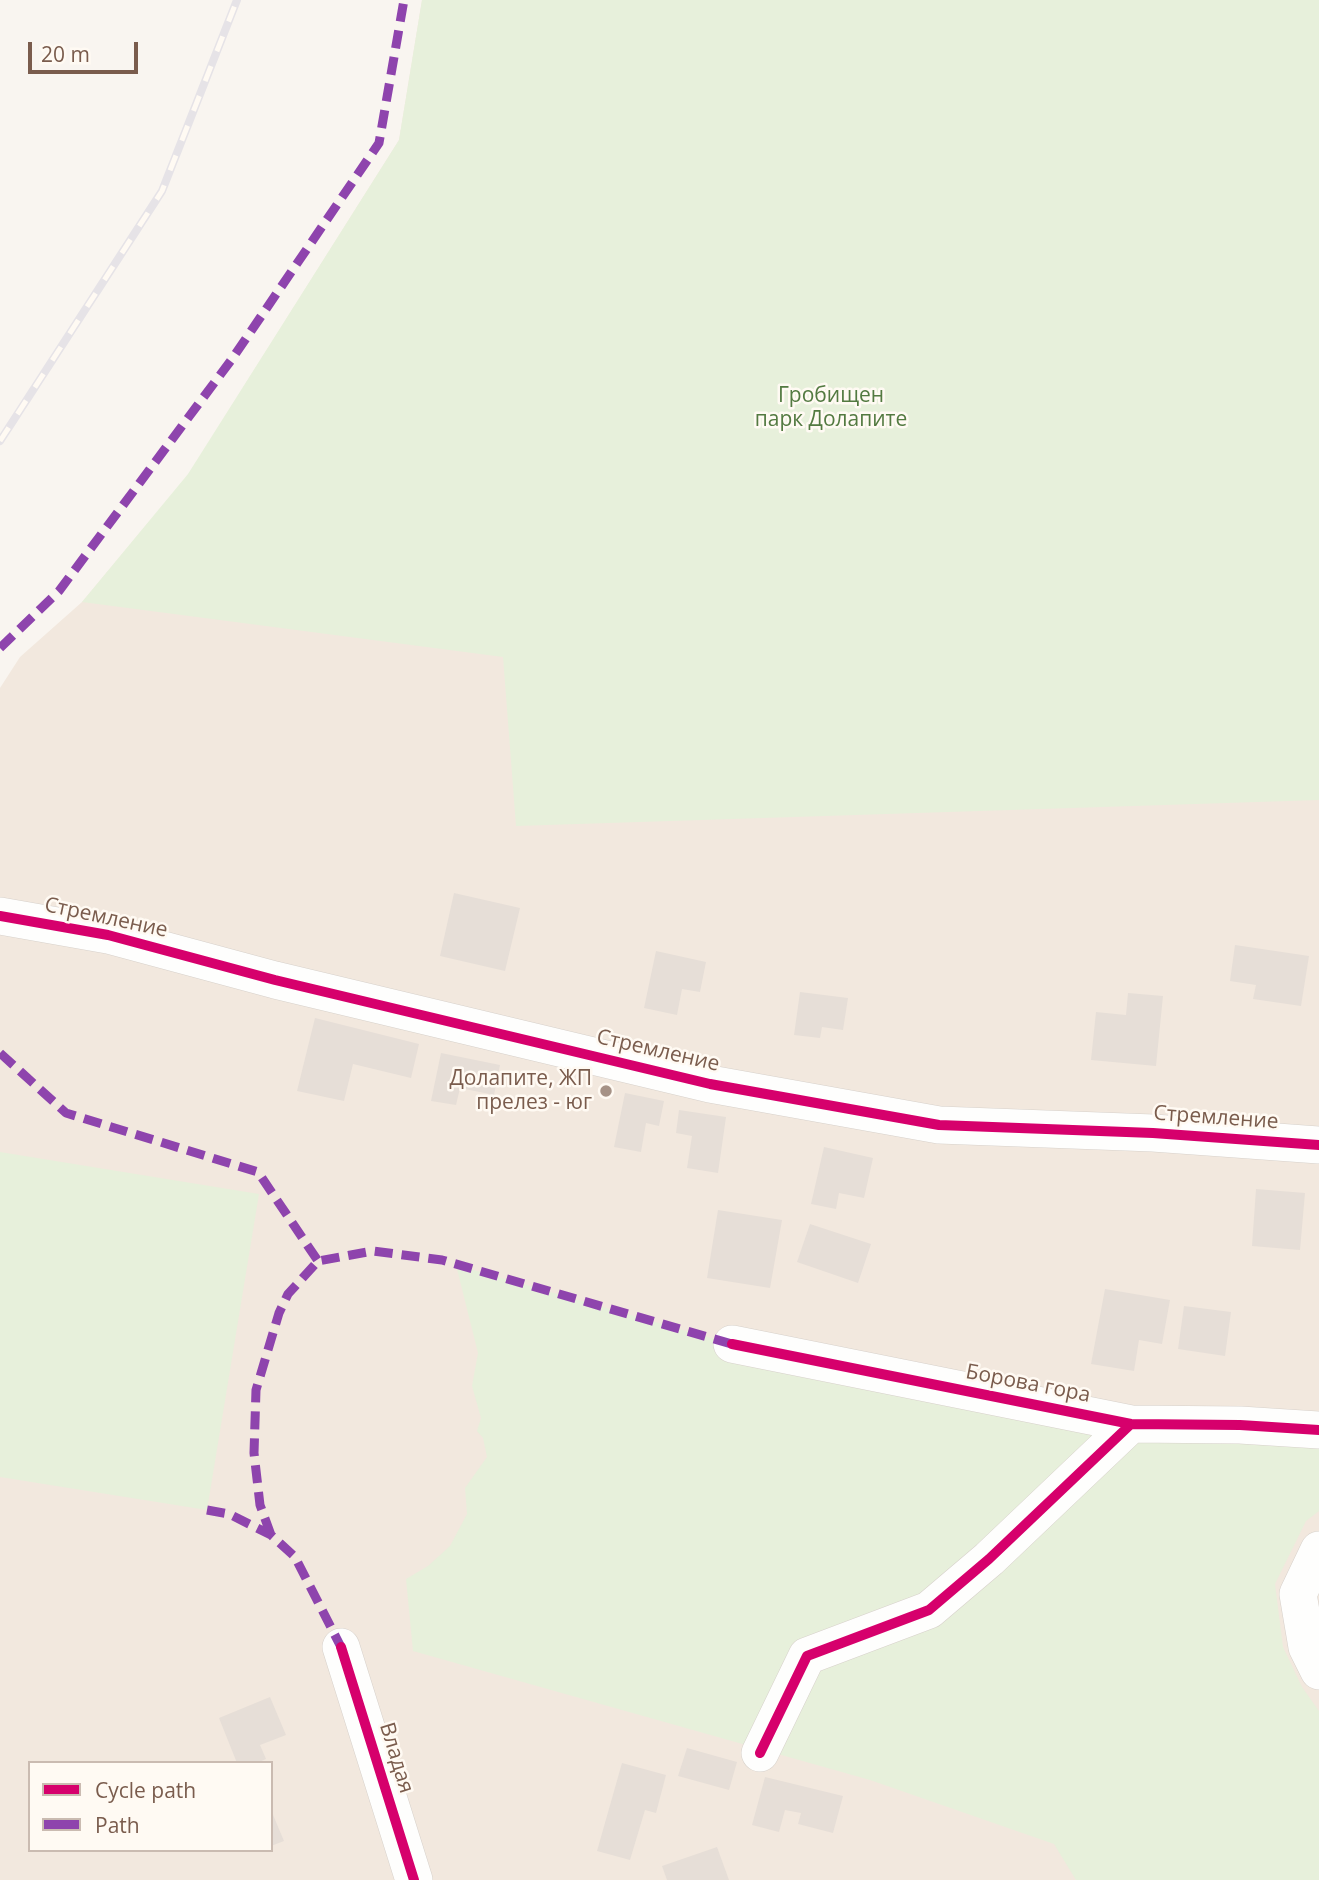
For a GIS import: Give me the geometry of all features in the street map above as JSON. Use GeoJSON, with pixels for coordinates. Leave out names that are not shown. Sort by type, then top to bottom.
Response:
{"type":"FeatureCollection","features":[{"type":"Feature","properties":{"kind":"street","name":"Стремление"},"geometry":{"type":"LineString","coordinates":[[0,916],[108,935],[275,980],[710,1084],[939,1125],[1153,1133],[1319,1145]]}},
{"type":"Feature","properties":{"kind":"street","name":"Борова гора"},"geometry":{"type":"LineString","coordinates":[[732,1345],[1130,1424],[1240,1425],[1319,1430]]}},
{"type":"Feature","properties":{"kind":"street"},"geometry":{"type":"LineString","coordinates":[[760,1753],[807,1656],[929,1610],[989,1559],[1130,1424]]}},
{"type":"Feature","properties":{"kind":"street"},"geometry":{"type":"LineString","coordinates":[[1319,1550],[1298,1594],[1307,1647],[1319,1671]]}},
{"type":"Feature","properties":{"kind":"street","name":"Владая"},"geometry":{"type":"LineString","coordinates":[[341,1647],[414,1880]]}},
{"type":"Feature","properties":{"kind":"shaded area"},"geometry":{"type":"Polygon","coordinates":[[[422,0],[1319,0],[1319,1880],[0,1880],[0,688],[20,657],[82,602],[188,475],[399,140],[422,0]]]}},
{"type":"Feature","properties":{"kind":"green space","name":"Гробищен парк Долапите"},"geometry":{"type":"Polygon","coordinates":[[[422,0],[1319,0],[1319,800],[516,826],[503,657],[82,602],[188,474],[399,140],[422,0]]]}},
{"type":"Feature","properties":{"kind":"green space"},"geometry":{"type":"Polygon","coordinates":[[[0,1152],[259,1194],[207,1510],[0,1477],[0,1152]]]}},
{"type":"Feature","properties":{"kind":"green space"},"geometry":{"type":"Polygon","coordinates":[[[456,1265],[732,1344],[1131,1424],[1319,1430],[1319,1511],[1306,1521],[1275,1584],[1283,1647],[1302,1687],[1319,1711],[1319,1880],[1076,1880],[1054,1844],[870,1780],[413,1651],[406,1579],[428,1566],[450,1546],[467,1514],[465,1488],[487,1457],[483,1438],[477,1431],[481,1418],[472,1386],[478,1353],[456,1265]]]}},
{"type":"Feature","properties":{"kind":"building"},"geometry":{"type":"Polygon","coordinates":[[[454,893],[520,908],[505,971],[440,956],[454,893]]]}},
{"type":"Feature","properties":{"kind":"building"},"geometry":{"type":"Polygon","coordinates":[[[1235,945],[1309,956],[1301,1006],[1253,999],[1256,985],[1230,981],[1235,945]]]}},
{"type":"Feature","properties":{"kind":"building"},"geometry":{"type":"Polygon","coordinates":[[[656,951],[706,962],[700,992],[682,989],[677,1015],[644,1008],[656,951]]]}},
{"type":"Feature","properties":{"kind":"building"},"geometry":{"type":"Polygon","coordinates":[[[800,992],[848,998],[843,1030],[822,1027],[820,1038],[794,1035],[800,992]]]}},
{"type":"Feature","properties":{"kind":"building"},"geometry":{"type":"Polygon","coordinates":[[[1128,993],[1163,996],[1156,1066],[1091,1060],[1096,1012],[1126,1015],[1128,993]]]}},
{"type":"Feature","properties":{"kind":"building"},"geometry":{"type":"Polygon","coordinates":[[[315,1018],[419,1044],[411,1078],[353,1064],[344,1101],[297,1091],[315,1018]]]}},
{"type":"Feature","properties":{"kind":"building"},"geometry":{"type":"Polygon","coordinates":[[[441,1053],[500,1065],[494,1095],[460,1088],[456,1105],[431,1101],[441,1053]]]}},
{"type":"Feature","properties":{"kind":"building"},"geometry":{"type":"Polygon","coordinates":[[[625,1093],[664,1101],[659,1126],[646,1123],[641,1152],[614,1147],[625,1093]]]}},
{"type":"Feature","properties":{"kind":"building"},"geometry":{"type":"Polygon","coordinates":[[[679,1110],[726,1117],[718,1173],[687,1168],[692,1136],[676,1133],[679,1110]]]}},
{"type":"Feature","properties":{"kind":"building"},"geometry":{"type":"Polygon","coordinates":[[[824,1147],[873,1158],[864,1198],[839,1193],[836,1209],[811,1204],[824,1147]]]}},
{"type":"Feature","properties":{"kind":"building"},"geometry":{"type":"Polygon","coordinates":[[[1256,1189],[1305,1193],[1300,1250],[1252,1246],[1256,1189]]]}},
{"type":"Feature","properties":{"kind":"building"},"geometry":{"type":"Polygon","coordinates":[[[718,1210],[782,1220],[770,1288],[707,1278],[718,1210]]]}},
{"type":"Feature","properties":{"kind":"building"},"geometry":{"type":"Polygon","coordinates":[[[810,1224],[871,1244],[858,1283],[797,1262],[810,1224]]]}},
{"type":"Feature","properties":{"kind":"building"},"geometry":{"type":"Polygon","coordinates":[[[1105,1289],[1170,1300],[1162,1344],[1139,1340],[1134,1371],[1091,1364],[1105,1289]]]}},
{"type":"Feature","properties":{"kind":"building"},"geometry":{"type":"Polygon","coordinates":[[[1184,1306],[1231,1312],[1225,1356],[1178,1349],[1184,1306]]]}},
{"type":"Feature","properties":{"kind":"building"},"geometry":{"type":"Polygon","coordinates":[[[270,1697],[286,1735],[260,1745],[266,1759],[236,1761],[219,1718],[270,1697]]]}},
{"type":"Feature","properties":{"kind":"building"},"geometry":{"type":"Polygon","coordinates":[[[687,1748],[737,1762],[729,1790],[678,1776],[687,1748]]]}},
{"type":"Feature","properties":{"kind":"building"},"geometry":{"type":"Polygon","coordinates":[[[622,1763],[666,1775],[656,1813],[645,1810],[630,1860],[597,1851],[622,1763]]]}},
{"type":"Feature","properties":{"kind":"building"},"geometry":{"type":"Polygon","coordinates":[[[765,1777],[843,1796],[833,1833],[798,1824],[801,1813],[785,1810],[779,1832],[752,1825],[765,1777]]]}},
{"type":"Feature","properties":{"kind":"building"},"geometry":{"type":"Polygon","coordinates":[[[273,1815],[284,1841],[273,1845],[273,1815]]]}},
{"type":"Feature","properties":{"kind":"building"},"geometry":{"type":"Polygon","coordinates":[[[717,1847],[729,1880],[667,1880],[662,1866],[717,1847]]]}},
{"type":"Feature","properties":{"kind":"railway"},"geometry":{"type":"LineString","coordinates":[[0,441],[162,191],[237,0]]}},
{"type":"Feature","properties":{"kind":"marked path"},"geometry":{"type":"LineString","coordinates":[[0,648],[59,591],[232,359],[379,143],[404,0]]}},
{"type":"Feature","properties":{"kind":"marked path"},"geometry":{"type":"LineString","coordinates":[[0,1053],[66,1113],[258,1172],[318,1261]]}},
{"type":"Feature","properties":{"kind":"marked path"},"geometry":{"type":"LineString","coordinates":[[271,1535],[260,1505],[254,1453],[256,1390],[279,1313],[288,1294],[318,1261],[373,1251],[442,1260],[735,1345]]}},
{"type":"Feature","properties":{"kind":"marked path"},"geometry":{"type":"LineString","coordinates":[[207,1510],[229,1514],[271,1535],[295,1557],[341,1647]]}},
{"type":"Feature","properties":{"kind":"cycle path"},"geometry":{"type":"LineString","coordinates":[[0,916],[108,935],[275,980],[710,1084],[939,1125],[1153,1133],[1319,1145]]}},
{"type":"Feature","properties":{"kind":"cycle path"},"geometry":{"type":"LineString","coordinates":[[732,1344],[1131,1424],[1240,1425],[1319,1430]]}},
{"type":"Feature","properties":{"kind":"cycle path"},"geometry":{"type":"LineString","coordinates":[[760,1753],[807,1656],[929,1610],[989,1559],[1131,1424]]}},
{"type":"Feature","properties":{"kind":"cycle path"},"geometry":{"type":"LineString","coordinates":[[341,1647],[414,1880]]}},
{"type":"Feature","properties":{"kind":"place","name":"Долапите, ЖП прелез - юг"},"geometry":{"type":"Point","coordinates":[606,1091]}}]}
